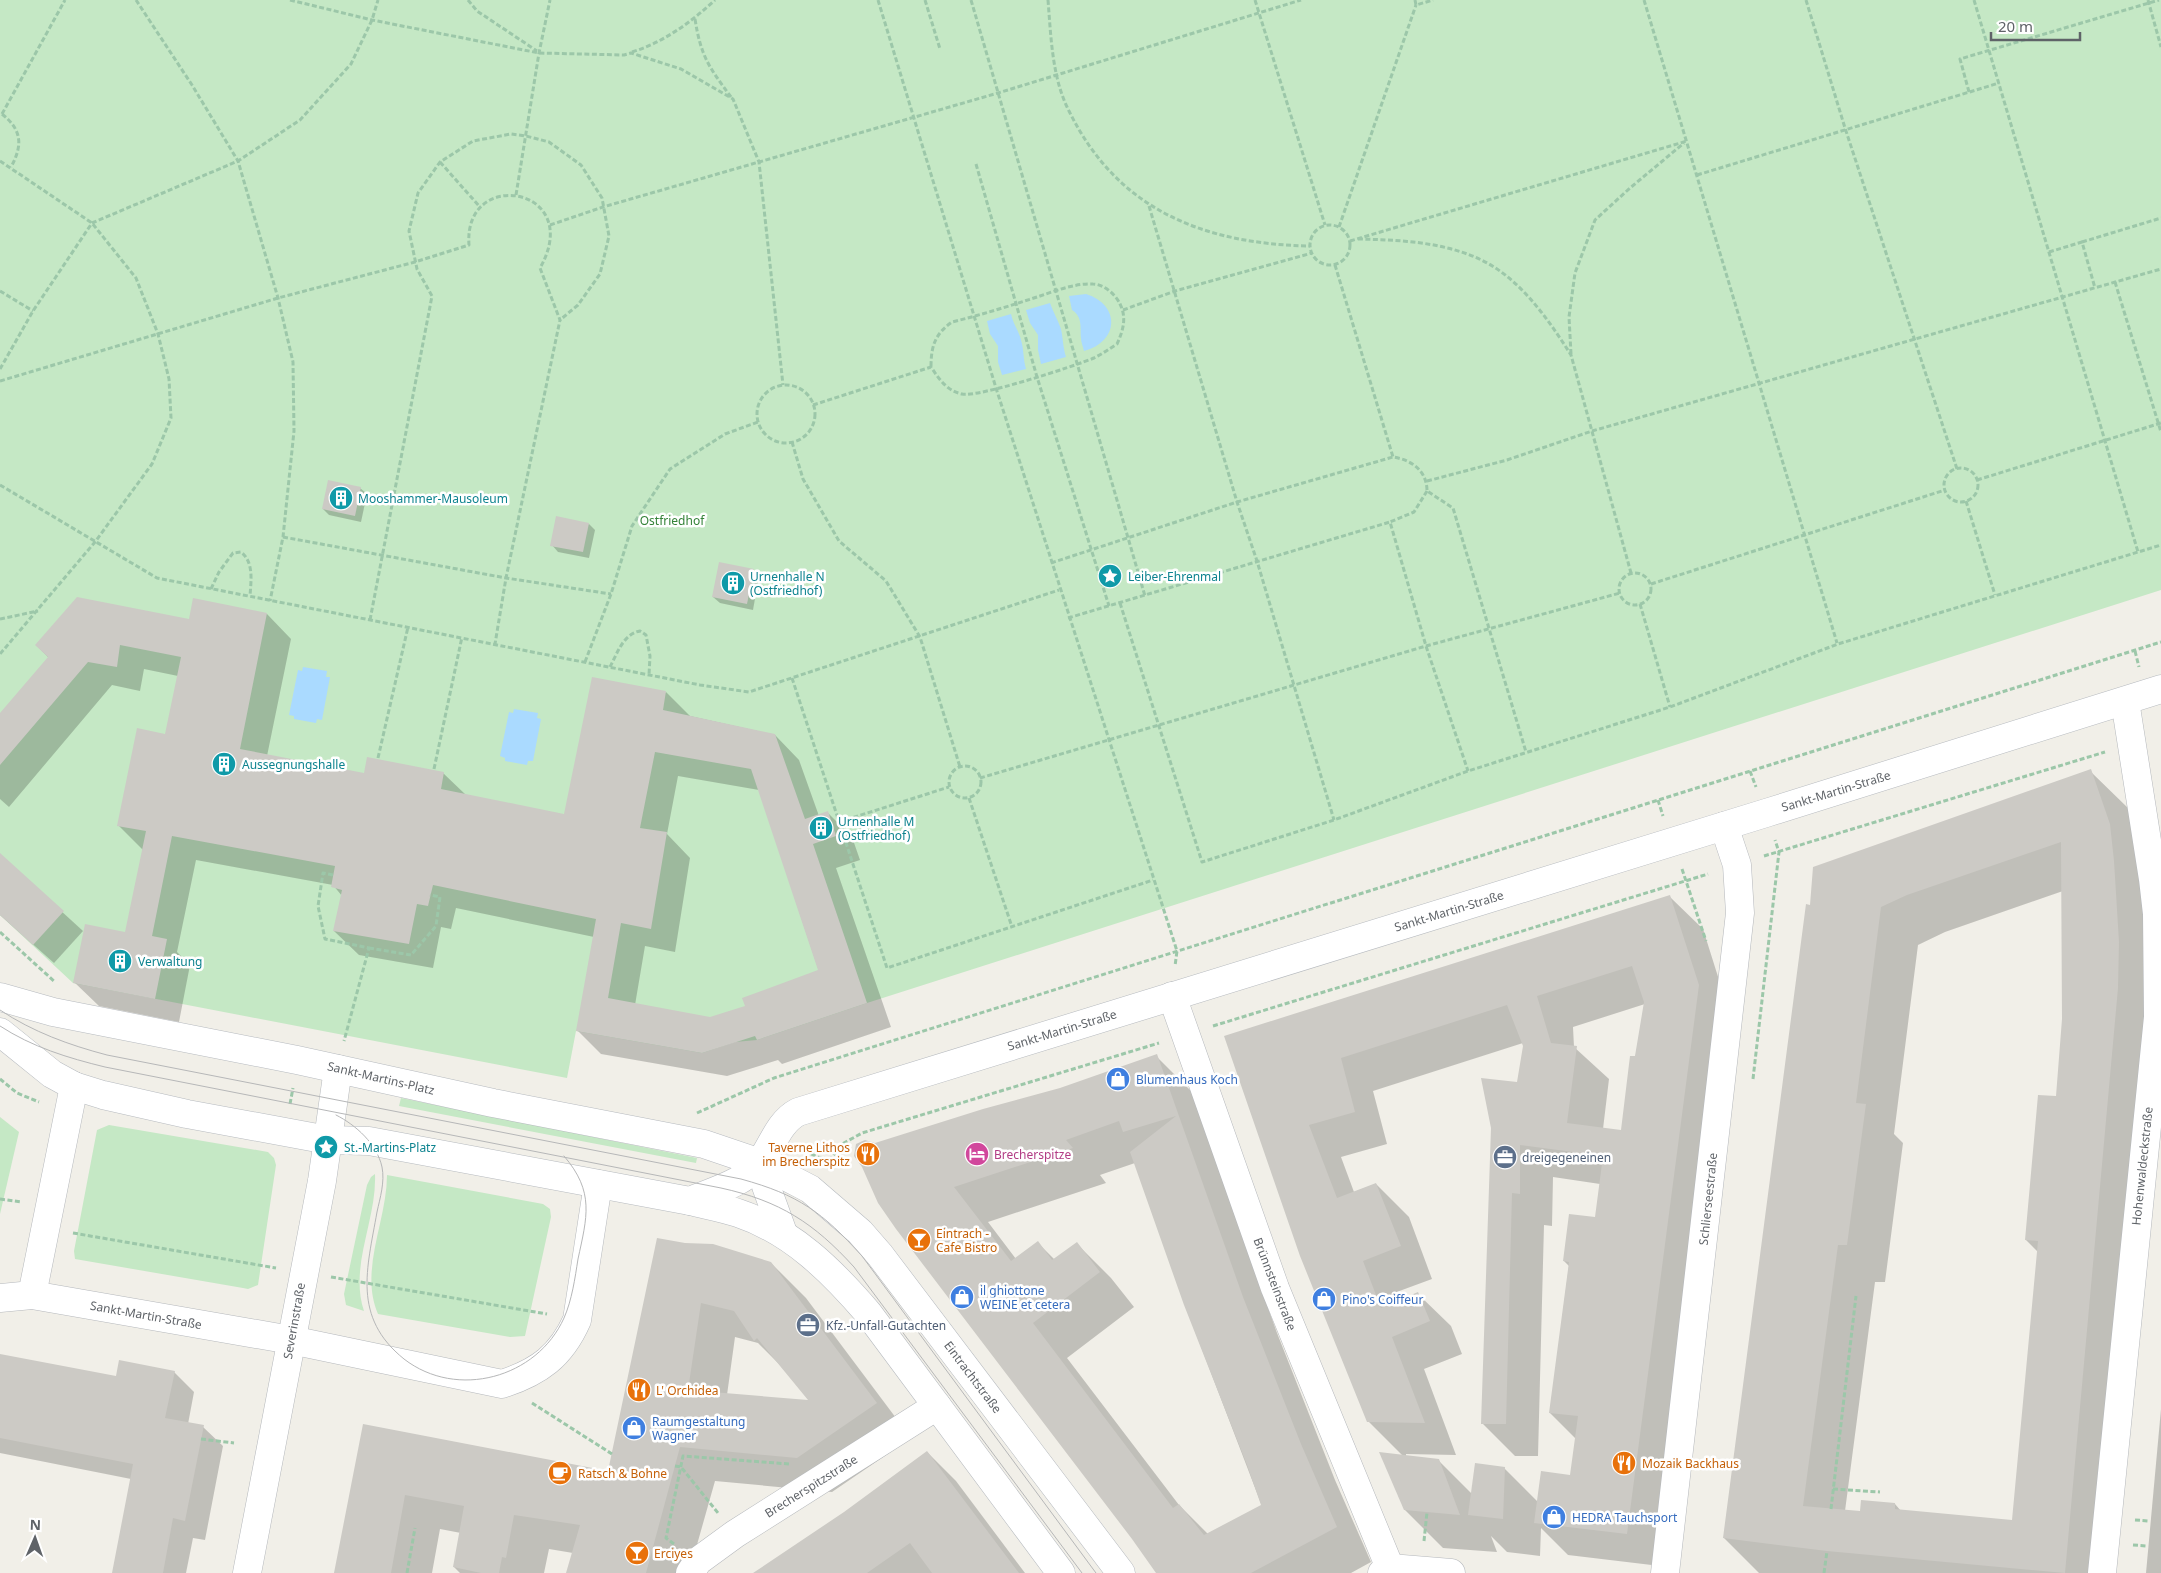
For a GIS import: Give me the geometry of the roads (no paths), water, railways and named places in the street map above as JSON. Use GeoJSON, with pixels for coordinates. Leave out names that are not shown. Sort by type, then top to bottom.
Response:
{"type":"FeatureCollection","features":[{"type":"Feature","properties":{"kind":"street","name":"Sankt-Martin-Straße"},"geometry":{"type":"LineString","coordinates":[[760,1163],[788,1117],[798,1112],[2161,689]]}},
{"type":"Feature","properties":{"kind":"street","name":"Hohenwaldeckstraße"},"geometry":{"type":"LineString","coordinates":[[2102,1573],[2158,1017],[2156,906],[2145,822],[2125,701]]}},
{"type":"Feature","properties":{"kind":"street","name":"Schlierseestraße"},"geometry":{"type":"LineString","coordinates":[[1665,1573],[1740,913],[1737,865],[1724,826]]}},
{"type":"Feature","properties":{"kind":"street","name":"Brünnsteinstraße"},"geometry":{"type":"LineString","coordinates":[[1172,996],[1275,1288],[1386,1570]]}},
{"type":"Feature","properties":{"kind":"street","name":"Sankt-Martins-Platz"},"geometry":{"type":"LineString","coordinates":[[0,997],[53,1012],[297,1060],[493,1103],[704,1144],[760,1163]]}},
{"type":"Feature","properties":{"kind":"street"},"geometry":{"type":"LineString","coordinates":[[0,1032],[52,1074],[74,1086],[103,1095],[187,1114],[328,1140],[369,1141],[690,1200],[739,1214],[783,1233],[842,1282],[868,1313],[1061,1573]]}},
{"type":"Feature","properties":{"kind":"street","name":"Severinstraße"},"geometry":{"type":"LineString","coordinates":[[247,1573],[322,1181],[338,1069]]}},
{"type":"Feature","properties":{"kind":"street"},"geometry":{"type":"LineString","coordinates":[[32,1295],[74,1086]]}},
{"type":"Feature","properties":{"kind":"street"},"geometry":{"type":"LineString","coordinates":[[690,1200],[740,1179],[760,1163],[783,1233]]}},
{"type":"Feature","properties":{"kind":"street","name":"Eintrachtstraße"},"geometry":{"type":"LineString","coordinates":[[760,1163],[810,1190],[860,1232],[880,1255],[1121,1573]]}},
{"type":"Feature","properties":{"kind":"street"},"geometry":{"type":"LineString","coordinates":[[291,1340],[502,1384],[523,1377],[547,1362],[569,1337],[577,1320],[598,1184]]}},
{"type":"Feature","properties":{"kind":"street","name":"Sankt-Martin-Straße"},"geometry":{"type":"LineString","coordinates":[[0,1298],[32,1295],[291,1340]]}},
{"type":"Feature","properties":{"kind":"street","name":"Brecherspitzstraße"},"geometry":{"type":"LineString","coordinates":[[694,1567],[735,1534],[937,1406]]}},
{"type":"Feature","properties":{"kind":"street"},"geometry":{"type":"LineString","coordinates":[[1386,1570],[1451,1573]]}},
{"type":"Feature","properties":{"kind":"water"},"geometry":{"type":"Polygon","coordinates":[[[1086,294],[1097,299],[1105,306],[1110,314],[1111,323],[1109,332],[1104,340],[1084,351],[1079,319],[1072,310],[1069,296],[1086,294]]]}},
{"type":"Feature","properties":{"kind":"water"},"geometry":{"type":"Polygon","coordinates":[[[1050,303],[1061,329],[1066,357],[1041,364],[1038,350],[1038,335],[1030,323],[1026,310],[1050,303]]]}},
{"type":"Feature","properties":{"kind":"water"},"geometry":{"type":"Polygon","coordinates":[[[1011,314],[1021,340],[1026,369],[1002,375],[998,362],[998,346],[990,334],[987,321],[1011,314]]]}},
{"type":"Feature","properties":{"kind":"water"},"geometry":{"type":"Polygon","coordinates":[[[303,667],[327,671],[326,677],[330,677],[322,720],[317,719],[316,723],[294,719],[294,716],[289,715],[298,670],[302,671],[303,667]]]}},
{"type":"Feature","properties":{"kind":"water"},"geometry":{"type":"Polygon","coordinates":[[[514,709],[538,713],[537,718],[541,719],[533,761],[528,761],[527,765],[505,761],[505,758],[500,756],[509,712],[513,713],[514,709]]]}},
{"type":"Feature","properties":{"kind":"tram line"},"geometry":{"type":"LineString","coordinates":[[0,1010],[25,1025],[52,1037],[107,1055],[741,1179],[794,1199],[821,1217],[862,1256],[1096,1573]]}},
{"type":"Feature","properties":{"kind":"tram line"},"geometry":{"type":"LineString","coordinates":[[0,1026],[25,1040],[51,1051],[105,1067],[721,1188],[742,1193],[778,1207],[810,1226],[854,1267],[1082,1573]]}},
{"type":"Feature","properties":{"kind":"tram line"},"geometry":{"type":"LineString","coordinates":[[336,1115],[351,1124],[365,1136],[376,1151],[382,1167],[382,1190],[367,1272],[367,1291],[370,1309],[376,1326],[388,1343],[404,1359],[425,1371],[448,1378],[471,1380],[494,1376],[515,1368],[535,1355],[552,1339],[564,1318],[569,1304],[586,1217],[586,1205],[581,1181],[564,1156]]}},
{"type":"Feature","properties":{"kind":"place","name":"Mooshammer-Mausoleum"},"geometry":{"type":"Point","coordinates":[341,498]}},
{"type":"Feature","properties":{"kind":"place","name":"Leiber-Ehrenmal"},"geometry":{"type":"Point","coordinates":[1110,576]}},
{"type":"Feature","properties":{"kind":"place","name":"Urnenhalle N (Ostfriedhof)"},"geometry":{"type":"Point","coordinates":[733,583]}},
{"type":"Feature","properties":{"kind":"place","name":"Aussegnungshalle"},"geometry":{"type":"Point","coordinates":[224,764]}},
{"type":"Feature","properties":{"kind":"place","name":"Urnenhalle M (Ostfriedhof)"},"geometry":{"type":"Point","coordinates":[821,828]}},
{"type":"Feature","properties":{"kind":"place","name":"Verwaltung"},"geometry":{"type":"Point","coordinates":[120,961]}},
{"type":"Feature","properties":{"kind":"place","name":"Blumenhaus Koch"},"geometry":{"type":"Point","coordinates":[1118,1079]}},
{"type":"Feature","properties":{"kind":"place","name":"St.-Martins-Platz"},"geometry":{"type":"Point","coordinates":[326,1147]}},
{"type":"Feature","properties":{"kind":"place","name":"Taverne Lithos im Brecherspitz"},"geometry":{"type":"Point","coordinates":[868,1154]}},
{"type":"Feature","properties":{"kind":"place","name":"Brecherspitze"},"geometry":{"type":"Point","coordinates":[977,1154]}},
{"type":"Feature","properties":{"kind":"place","name":"dreigegeneinen"},"geometry":{"type":"Point","coordinates":[1505,1157]}},
{"type":"Feature","properties":{"kind":"place","name":"Eintrach - Cafe Bistro"},"geometry":{"type":"Point","coordinates":[919,1240]}},
{"type":"Feature","properties":{"kind":"place","name":"il ghiottone WEINE et cetera"},"geometry":{"type":"Point","coordinates":[962,1297]}},
{"type":"Feature","properties":{"kind":"place","name":"Pino's Coiffeur"},"geometry":{"type":"Point","coordinates":[1324,1299]}},
{"type":"Feature","properties":{"kind":"place","name":"Kfz.-Unfall-Gutachten"},"geometry":{"type":"Point","coordinates":[808,1325]}},
{"type":"Feature","properties":{"kind":"place","name":"L' Orchidea"},"geometry":{"type":"Point","coordinates":[639,1390]}},
{"type":"Feature","properties":{"kind":"place","name":"Raumgestaltung Wagner"},"geometry":{"type":"Point","coordinates":[634,1428]}},
{"type":"Feature","properties":{"kind":"place","name":"Mozaik Backhaus"},"geometry":{"type":"Point","coordinates":[1624,1463]}},
{"type":"Feature","properties":{"kind":"place","name":"Ratsch & Bohne"},"geometry":{"type":"Point","coordinates":[560,1473]}},
{"type":"Feature","properties":{"kind":"place","name":"HEDRA Tauchsport"},"geometry":{"type":"Point","coordinates":[1554,1517]}},
{"type":"Feature","properties":{"kind":"place","name":"Erciyes"},"geometry":{"type":"Point","coordinates":[637,1553]}},
{"type":"Feature","properties":{"kind":"park label","name":"Ostfriedhof"},"geometry":{"type":"Point","coordinates":[672,520]}}]}
